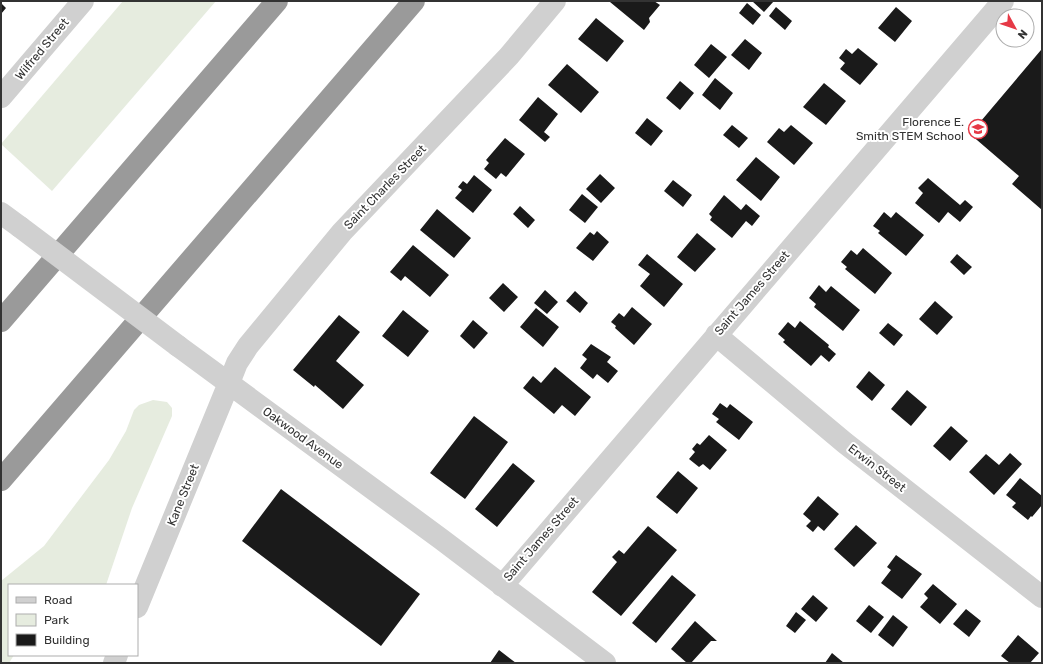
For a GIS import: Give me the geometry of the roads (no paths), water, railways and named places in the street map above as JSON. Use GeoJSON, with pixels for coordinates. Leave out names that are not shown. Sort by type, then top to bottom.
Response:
{"type":"FeatureCollection","features":[{"type":"Feature","properties":{"kind":"highway"},"geometry":{"type":"LineString","coordinates":[[1,321],[277,1]]}},
{"type":"Feature","properties":{"kind":"highway"},"geometry":{"type":"LineString","coordinates":[[1,480],[414,1]]}},
{"type":"Feature","properties":{"kind":"street","name":"Wilfred Street"},"geometry":{"type":"LineString","coordinates":[[1,97],[83,1]]}},
{"type":"Feature","properties":{"kind":"street","name":"Saint Charles Street"},"geometry":{"type":"LineString","coordinates":[[229,383],[237,363],[248,346],[342,232],[509,56],[555,1]]}},
{"type":"Feature","properties":{"kind":"street","name":"Saint James Street"},"geometry":{"type":"LineString","coordinates":[[502,586],[1004,1]]}},
{"type":"Feature","properties":{"kind":"street","name":"Oakwood Avenue"},"geometry":{"type":"LineString","coordinates":[[1,213],[605,663]]}},
{"type":"Feature","properties":{"kind":"street","name":"Erwin Street"},"geometry":{"type":"LineString","coordinates":[[716,335],[845,443],[1042,597]]}},
{"type":"Feature","properties":{"kind":"street","name":"Kane Street"},"geometry":{"type":"LineString","coordinates":[[138,605],[229,383]]}},
{"type":"Feature","properties":{"kind":"place","name":"Florence E. Smith STEM School"},"geometry":{"type":"Point","coordinates":[978,129]}}]}
